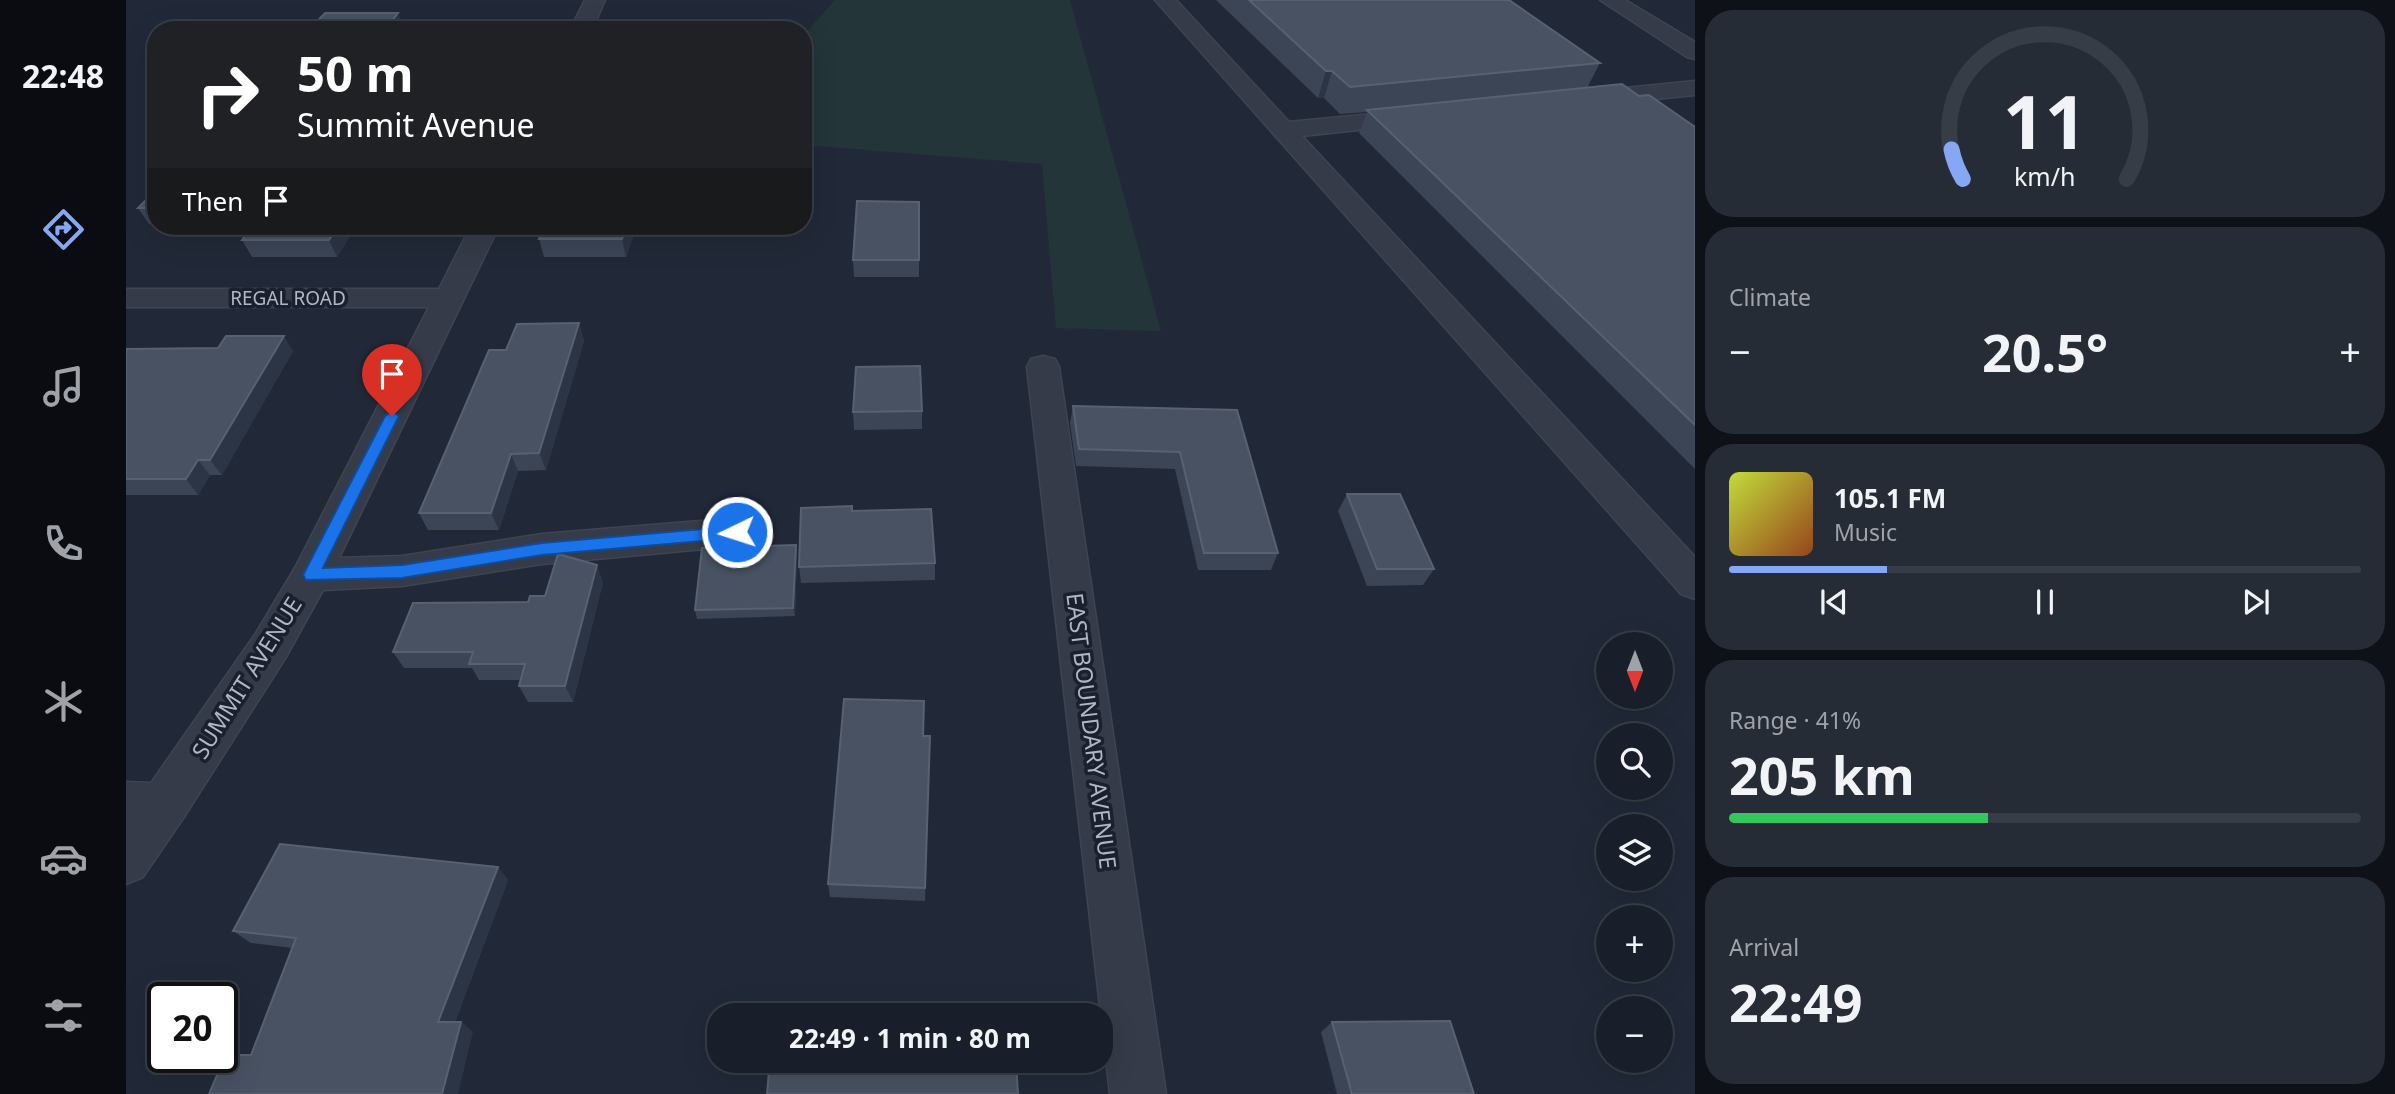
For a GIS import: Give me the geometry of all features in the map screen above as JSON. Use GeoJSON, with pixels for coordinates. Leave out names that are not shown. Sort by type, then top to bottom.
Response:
{"type":"FeatureCollection","features":[{"type":"Feature","properties":{"kind":"street"},"geometry":{"type":"LineString","coordinates":[[584,21],[595,0]]}},
{"type":"Feature","properties":{"kind":"street"},"geometry":{"type":"LineString","coordinates":[[1165,0],[1695,583]]}},
{"type":"Feature","properties":{"kind":"street"},"geometry":{"type":"LineString","coordinates":[[1609,0],[1695,52]]}},
{"type":"Feature","properties":{"kind":"street"},"geometry":{"type":"LineString","coordinates":[[1558,102],[1695,88]]}},
{"type":"Feature","properties":{"kind":"street"},"geometry":{"type":"LineString","coordinates":[[1283,130],[1448,113]]}},
{"type":"Feature","properties":{"kind":"street","name":"SUMMIT AVENUE"},"geometry":{"type":"LineString","coordinates":[[126,860],[146,805],[271,645],[311,575],[481,235]]}},
{"type":"Feature","properties":{"kind":"street","name":"REGAL ROAD"},"geometry":{"type":"LineString","coordinates":[[126,298],[450,298]]}},
{"type":"Feature","properties":{"kind":"street","name":"EAST BOUNDARY AVENUE"},"geometry":{"type":"LineString","coordinates":[[1043,367],[1138,1094]]}},
{"type":"Feature","properties":{"kind":"street"},"geometry":{"type":"LineString","coordinates":[[311,575],[402,571],[542,549],[737,532]]}},
{"type":"Feature","properties":{"kind":"shaded area"},"geometry":{"type":"Polygon","coordinates":[[[835,0],[1070,0],[1161,331],[1056,328],[1042,164],[812,146],[812,26],[835,0]]]}},
{"type":"Feature","properties":{"kind":"building"},"geometry":{"type":"Polygon","coordinates":[[[1249,0],[1509,0],[1600,63],[1350,87],[1332,71],[1326,71],[1249,0]]]}},
{"type":"Feature","properties":{"kind":"building"},"geometry":{"type":"Polygon","coordinates":[[[325,13],[398,13],[392,21],[317,21],[325,13]]]}},
{"type":"Feature","properties":{"kind":"building"},"geometry":{"type":"Polygon","coordinates":[[[1622,84],[1639,96],[1649,95],[1695,127],[1695,425],[1367,110],[1622,84]]]}},
{"type":"Feature","properties":{"kind":"building"},"geometry":{"type":"Polygon","coordinates":[[[147,199],[147,208],[138,208],[147,199]]]}},
{"type":"Feature","properties":{"kind":"building"},"geometry":{"type":"Polygon","coordinates":[[[857,201],[919,202],[919,260],[853,260],[857,201]]]}},
{"type":"Feature","properties":{"kind":"building"},"geometry":{"type":"Polygon","coordinates":[[[246,235],[332,235],[329,240],[242,240],[246,235]]]}},
{"type":"Feature","properties":{"kind":"building"},"geometry":{"type":"Polygon","coordinates":[[[541,235],[624,235],[622,239],[539,239],[541,235]]]}},
{"type":"Feature","properties":{"kind":"building"},"geometry":{"type":"Polygon","coordinates":[[[579,323],[539,453],[511,454],[491,513],[419,513],[489,350],[506,350],[517,324],[579,323]]]}},
{"type":"Feature","properties":{"kind":"building"},"geometry":{"type":"Polygon","coordinates":[[[226,336],[284,336],[210,460],[198,460],[186,479],[126,479],[126,349],[218,348],[226,336]]]}},
{"type":"Feature","properties":{"kind":"building"},"geometry":{"type":"Polygon","coordinates":[[[920,366],[922,411],[853,412],[856,367],[920,366]]]}},
{"type":"Feature","properties":{"kind":"building"},"geometry":{"type":"Polygon","coordinates":[[[1073,406],[1237,410],[1278,553],[1204,553],[1180,452],[1079,449],[1073,406]]]}},
{"type":"Feature","properties":{"kind":"building"},"geometry":{"type":"Polygon","coordinates":[[[1347,494],[1400,494],[1434,569],[1377,569],[1347,494]]]}},
{"type":"Feature","properties":{"kind":"building"},"geometry":{"type":"Polygon","coordinates":[[[852,506],[852,511],[931,509],[935,563],[799,567],[801,508],[852,506]]]}},
{"type":"Feature","properties":{"kind":"building"},"geometry":{"type":"Polygon","coordinates":[[[796,545],[793,608],[695,610],[702,548],[796,545]]]}},
{"type":"Feature","properties":{"kind":"building"},"geometry":{"type":"Polygon","coordinates":[[[558,554],[597,565],[565,686],[519,686],[525,664],[469,664],[473,652],[393,652],[413,603],[528,602],[530,596],[545,596],[558,554]]]}},
{"type":"Feature","properties":{"kind":"building"},"geometry":{"type":"Polygon","coordinates":[[[844,699],[924,701],[923,736],[930,736],[925,888],[828,884],[844,699]]]}},
{"type":"Feature","properties":{"kind":"building"},"geometry":{"type":"Polygon","coordinates":[[[280,844],[498,867],[438,1022],[461,1022],[442,1094],[209,1094],[218,1073],[238,1073],[238,1055],[251,1055],[296,938],[233,931],[280,844]]]}},
{"type":"Feature","properties":{"kind":"building"},"geometry":{"type":"Polygon","coordinates":[[[1450,1021],[1474,1094],[1352,1094],[1332,1022],[1450,1021]]]}},
{"type":"Feature","properties":{"kind":"building"},"geometry":{"type":"Polygon","coordinates":[[[769,1073],[1017,1073],[1018,1094],[767,1094],[769,1073]]]}},
{"type":"Feature","properties":{"kind":"route"},"geometry":{"type":"LineString","coordinates":[[392,416],[311,575],[402,571],[542,549],[737,532]]}}]}
